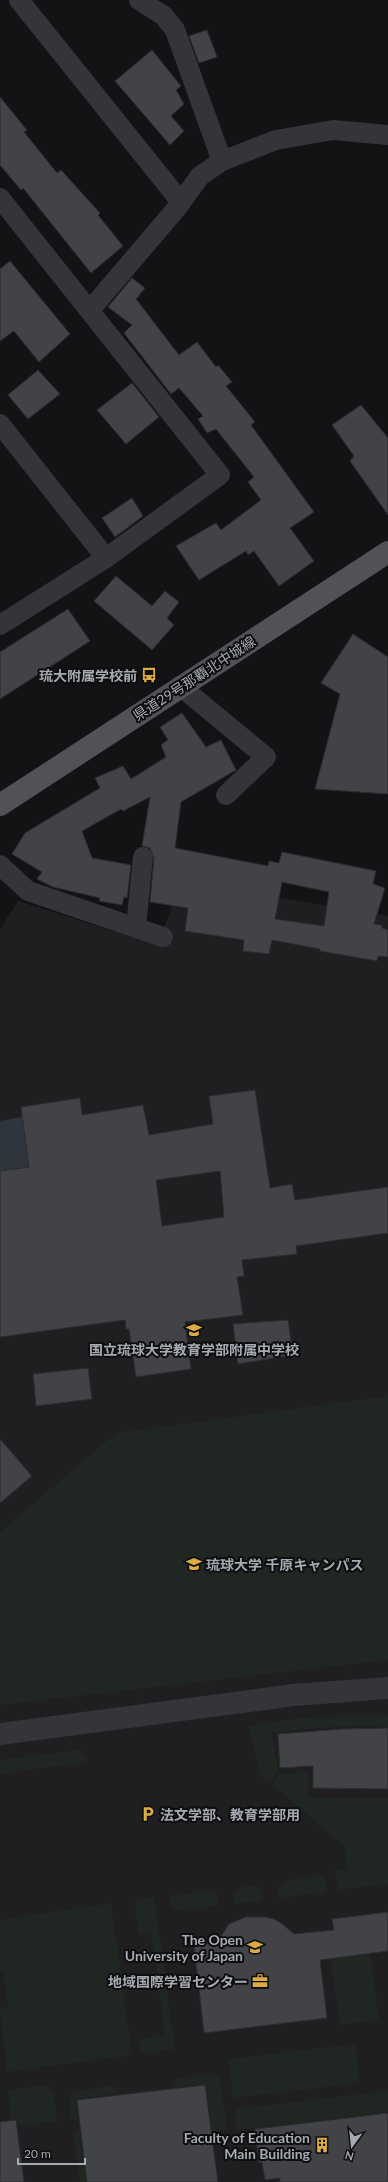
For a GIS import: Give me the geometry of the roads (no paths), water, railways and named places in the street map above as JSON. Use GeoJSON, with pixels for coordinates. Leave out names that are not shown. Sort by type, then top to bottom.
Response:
{"type":"FeatureCollection","features":[{"type":"Feature","properties":{"kind":"main road","name":"県道29号那覇北中城線"},"geometry":{"type":"LineString","coordinates":[[0,805],[180,686],[387,554]]}},
{"type":"Feature","properties":{"kind":"street"},"geometry":{"type":"LineString","coordinates":[[19,0],[181,202]]}},
{"type":"Feature","properties":{"kind":"street"},"geometry":{"type":"LineString","coordinates":[[140,0],[164,16],[175,30],[222,161]]}},
{"type":"Feature","properties":{"kind":"street"},"geometry":{"type":"LineString","coordinates":[[90,310],[181,202],[200,176],[222,161],[276,140],[333,130],[388,136]]}},
{"type":"Feature","properties":{"kind":"street"},"geometry":{"type":"LineString","coordinates":[[0,198],[220,475],[106,558],[0,625]]}},
{"type":"Feature","properties":{"kind":"street"},"geometry":{"type":"LineString","coordinates":[[0,424],[106,558]]}},
{"type":"Feature","properties":{"kind":"street"},"geometry":{"type":"LineString","coordinates":[[180,686],[266,757],[226,795]]}},
{"type":"Feature","properties":{"kind":"street"},"geometry":{"type":"LineString","coordinates":[[136,927],[143,857]]}},
{"type":"Feature","properties":{"kind":"street"},"geometry":{"type":"LineString","coordinates":[[0,865],[28,891],[163,937]]}},
{"type":"Feature","properties":{"kind":"street"},"geometry":{"type":"LineString","coordinates":[[0,1734],[294,1695],[388,1688]]}},
{"type":"Feature","properties":{"kind":"place","name":"琉大附属学校前"},"geometry":{"type":"Point","coordinates":[149,675]}},
{"type":"Feature","properties":{"kind":"place","name":"国立琉球大学教育学部附属中学校"},"geometry":{"type":"Point","coordinates":[194,1330]}},
{"type":"Feature","properties":{"kind":"place","name":"琉球大学 千原キャンパス"},"geometry":{"type":"Point","coordinates":[194,1564]}},
{"type":"Feature","properties":{"kind":"place","name":"法文学部、教育学部用"},"geometry":{"type":"Point","coordinates":[148,1814]}},
{"type":"Feature","properties":{"kind":"place","name":"The Open University of Japan"},"geometry":{"type":"Point","coordinates":[255,1947]}},
{"type":"Feature","properties":{"kind":"place","name":"地域国際学習センター"},"geometry":{"type":"Point","coordinates":[260,1981]}},
{"type":"Feature","properties":{"kind":"place","name":"Faculty of Education Main Building"},"geometry":{"type":"Point","coordinates":[322,2145]}}]}
